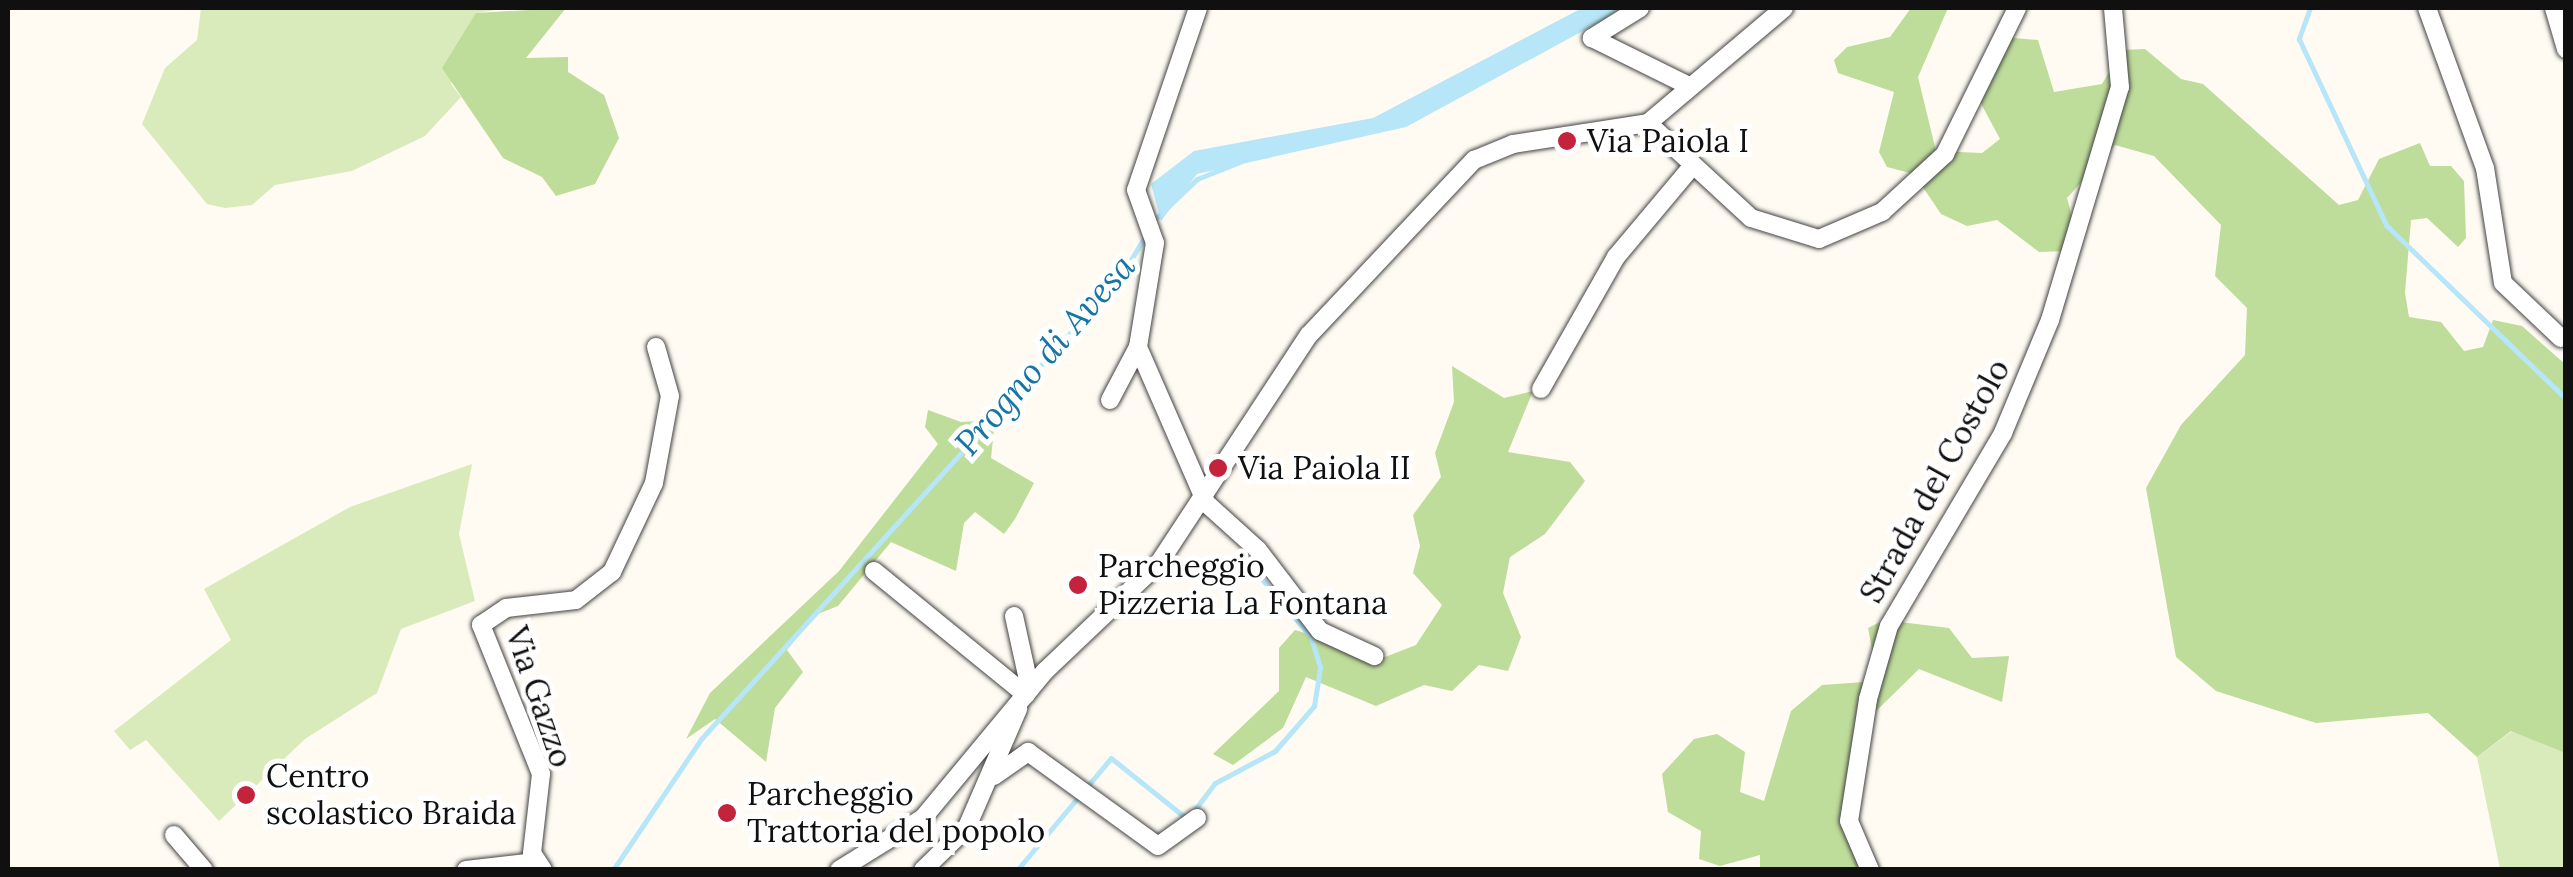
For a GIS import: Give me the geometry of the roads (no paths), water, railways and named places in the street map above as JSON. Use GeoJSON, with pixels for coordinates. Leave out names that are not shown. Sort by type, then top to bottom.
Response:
{"type":"FeatureCollection","features":[{"type":"Feature","properties":{"kind":"street"},"geometry":{"type":"LineString","coordinates":[[1110,400],[1138,347],[1155,243],[1136,190],[1145,150],[1198,8]]}},
{"type":"Feature","properties":{"kind":"street"},"geometry":{"type":"LineString","coordinates":[[1640,8],[1592,38],[1691,87]]}},
{"type":"Feature","properties":{"kind":"street"},"geometry":{"type":"LineString","coordinates":[[840,870],[922,818],[1025,696],[1206,503],[1309,336],[1474,160],[1513,144],[1648,124],[1784,8]]}},
{"type":"Feature","properties":{"kind":"street"},"geometry":{"type":"LineString","coordinates":[[1648,124],[1689,170],[1751,218],[1801,239],[1863,222],[1945,154],[2017,8]]}},
{"type":"Feature","properties":{"kind":"street","name":"Strada del Costolo"},"geometry":{"type":"LineString","coordinates":[[1870,870],[1849,821],[1868,699],[1890,626],[2003,433],[2050,320],[2120,87],[2113,8]]}},
{"type":"Feature","properties":{"kind":"street"},"geometry":{"type":"LineString","coordinates":[[2427,8],[2486,168],[2503,283],[2561,338]]}},
{"type":"Feature","properties":{"kind":"street"},"geometry":{"type":"LineString","coordinates":[[2554,8],[2566,49]]}},
{"type":"Feature","properties":{"kind":"street"},"geometry":{"type":"LineString","coordinates":[[1541,389],[1616,257],[1689,170]]}},
{"type":"Feature","properties":{"kind":"street","name":"Via Gazzo"},"geometry":{"type":"LineString","coordinates":[[538,866],[541,774],[481,625],[506,608],[576,600],[612,572],[654,483],[670,396],[656,347]]}},
{"type":"Feature","properties":{"kind":"street"},"geometry":{"type":"LineString","coordinates":[[1138,347],[1206,503],[1258,550],[1320,631],[1374,656]]}},
{"type":"Feature","properties":{"kind":"street"},"geometry":{"type":"LineString","coordinates":[[874,571],[1025,696]]}},
{"type":"Feature","properties":{"kind":"street"},"geometry":{"type":"LineString","coordinates":[[923,870],[967,827],[994,776],[1025,696],[1014,616]]}},
{"type":"Feature","properties":{"kind":"street"},"geometry":{"type":"LineString","coordinates":[[994,776],[1028,752],[1158,846],[1197,818]]}},
{"type":"Feature","properties":{"kind":"street"},"geometry":{"type":"LineString","coordinates":[[174,834],[204,870]]}},
{"type":"Feature","properties":{"kind":"street"},"geometry":{"type":"LineString","coordinates":[[466,870],[538,866]]}},
{"type":"Feature","properties":{"kind":"water"},"geometry":{"type":"Polygon","coordinates":[[[1582,8],[1625,8],[1406,127],[1197,174],[1161,221],[1151,184],[1194,151],[1373,118],[1582,8]]]}},
{"type":"Feature","properties":{"kind":"waterway"},"geometry":{"type":"LineString","coordinates":[[2310,8],[2299,39],[2386,225],[2566,399]]}},
{"type":"Feature","properties":{"kind":"waterway","name":"Progno di Avesa"},"geometry":{"type":"LineString","coordinates":[[1153,221],[1197,179],[1242,161]]}},
{"type":"Feature","properties":{"kind":"waterway","name":"Progno di Avesa"},"geometry":{"type":"LineString","coordinates":[[613,870],[701,739],[1119,279],[1146,235]]}},
{"type":"Feature","properties":{"kind":"waterway"},"geometry":{"type":"LineString","coordinates":[[1193,812],[1215,783],[1275,751],[1314,706],[1320,667],[1311,637],[1246,560]]}},
{"type":"Feature","properties":{"kind":"waterway"},"geometry":{"type":"LineString","coordinates":[[1017,870],[1111,758],[1186,818]]}},
{"type":"Feature","properties":{"kind":"place","name":"Via Paiola I"},"geometry":{"type":"Point","coordinates":[1567,141]}},
{"type":"Feature","properties":{"kind":"place","name":"Via Paiola II"},"geometry":{"type":"Point","coordinates":[1218,468]}},
{"type":"Feature","properties":{"kind":"place","name":"Parcheggio Pizzeria La Fontana"},"geometry":{"type":"Point","coordinates":[1078,585]}},
{"type":"Feature","properties":{"kind":"place","name":"Centro scolastico Braida"},"geometry":{"type":"Point","coordinates":[246,795]}},
{"type":"Feature","properties":{"kind":"place","name":"Parcheggio Trattoria del popolo"},"geometry":{"type":"Point","coordinates":[727,813]}}]}
